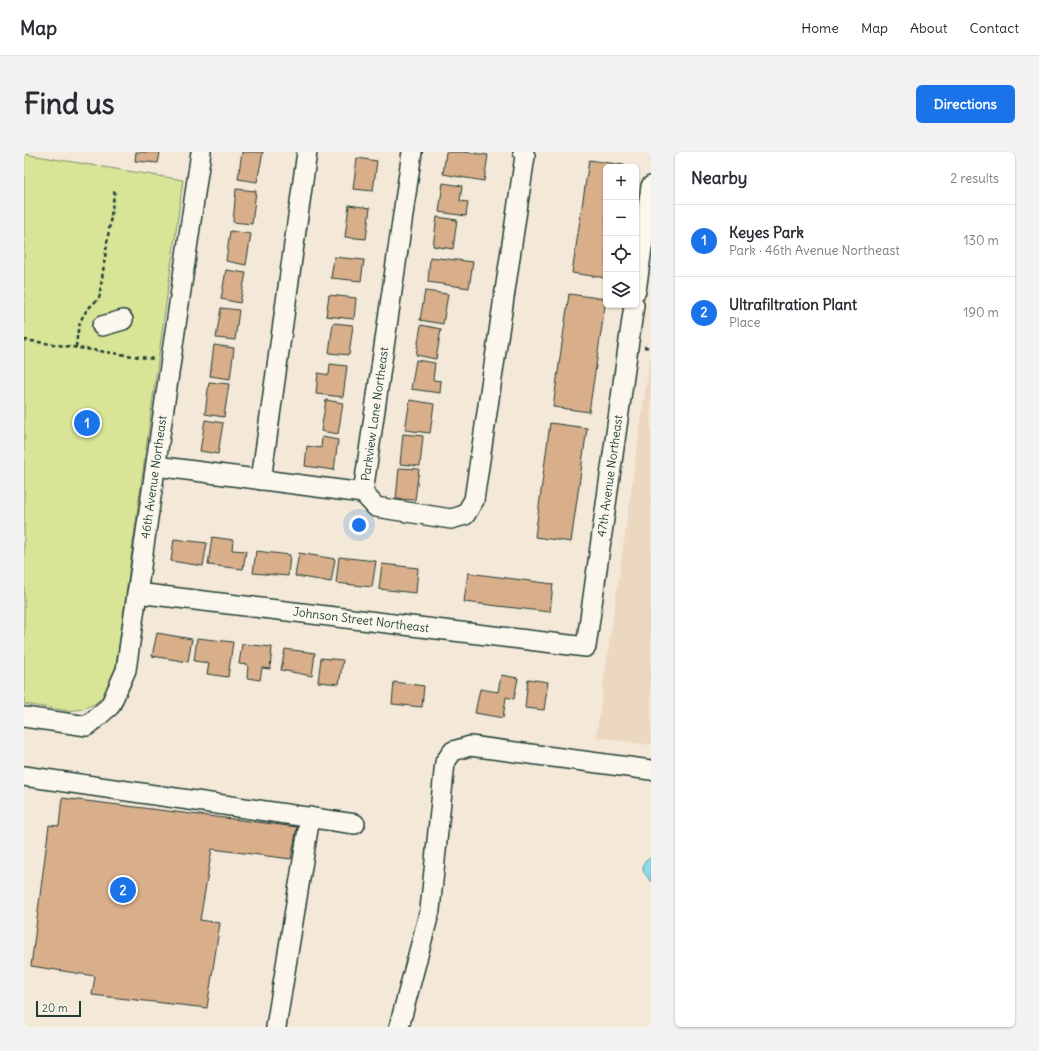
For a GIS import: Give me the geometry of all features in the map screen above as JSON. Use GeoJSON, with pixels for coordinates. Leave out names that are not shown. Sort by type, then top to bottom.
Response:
{"type":"FeatureCollection","features":[{"type":"Feature","properties":{"kind":"street","name":"46th Avenue Northeast"},"geometry":{"type":"LineString","coordinates":[[24,717],[88,726],[110,706],[126,670],[201,152]]}},
{"type":"Feature","properties":{"kind":"street"},"geometry":{"type":"LineString","coordinates":[[261,480],[307,152]]}},
{"type":"Feature","properties":{"kind":"street","name":"Parkview Lane Northeast"},"geometry":{"type":"LineString","coordinates":[[156,466],[363,493],[412,152]]}},
{"type":"Feature","properties":{"kind":"street"},"geometry":{"type":"LineString","coordinates":[[363,493],[376,507],[451,519],[466,515],[474,500],[524,164],[525,156],[523,152]]}},
{"type":"Feature","properties":{"kind":"street"},"geometry":{"type":"LineString","coordinates":[[639,272],[651,186]]}},
{"type":"Feature","properties":{"kind":"street","name":"47th Avenue Northeast"},"geometry":{"type":"LineString","coordinates":[[586,647],[634,308]]}},
{"type":"Feature","properties":{"kind":"street"},"geometry":{"type":"LineString","coordinates":[[102,326],[122,320]]}},
{"type":"Feature","properties":{"kind":"street","name":"Johnson Street Northeast"},"geometry":{"type":"LineString","coordinates":[[137,593],[586,647]]}},
{"type":"Feature","properties":{"kind":"street"},"geometry":{"type":"LineString","coordinates":[[399,1027],[430,910],[445,762],[453,751],[470,746],[651,770]]}},
{"type":"Feature","properties":{"kind":"street"},"geometry":{"type":"LineString","coordinates":[[24,776],[355,824]]}},
{"type":"Feature","properties":{"kind":"street"},"geometry":{"type":"LineString","coordinates":[[276,1027],[310,817]]}},
{"type":"Feature","properties":{"kind":"path"},"geometry":{"type":"LineString","coordinates":[[76,347],[77,333],[82,315],[90,305],[99,299],[116,188]]}},
{"type":"Feature","properties":{"kind":"path"},"geometry":{"type":"LineString","coordinates":[[24,340],[171,360]]}},
{"type":"Feature","properties":{"kind":"shaded area"},"geometry":{"type":"Polygon","coordinates":[[[651,352],[651,745],[596,737],[651,352]]]}},
{"type":"Feature","properties":{"kind":"green space"},"geometry":{"type":"Polygon","coordinates":[[[24,154],[183,180],[116,667],[110,689],[96,703],[83,709],[69,711],[24,704],[24,154]]]}},
{"type":"Feature","properties":{"kind":"water"},"geometry":{"type":"Polygon","coordinates":[[[651,857],[651,882],[643,871],[644,863],[651,857]]]}},
{"type":"Feature","properties":{"kind":"building"},"geometry":{"type":"Polygon","coordinates":[[[136,152],[160,152],[158,163],[135,161],[136,152]]]}},
{"type":"Feature","properties":{"kind":"building"},"geometry":{"type":"Polygon","coordinates":[[[242,152],[263,152],[257,182],[238,179],[242,152]]]}},
{"type":"Feature","properties":{"kind":"building"},"geometry":{"type":"Polygon","coordinates":[[[446,152],[463,152],[488,155],[484,181],[443,174],[446,152]]]}},
{"type":"Feature","properties":{"kind":"building"},"geometry":{"type":"Polygon","coordinates":[[[357,158],[377,161],[373,191],[353,189],[357,158]]]}},
{"type":"Feature","properties":{"kind":"building"},"geometry":{"type":"Polygon","coordinates":[[[589,160],[617,164],[603,164],[603,278],[572,273],[589,160]]]}},
{"type":"Feature","properties":{"kind":"building"},"geometry":{"type":"Polygon","coordinates":[[[443,183],[462,186],[460,201],[468,202],[466,216],[439,212],[443,183]]]}},
{"type":"Feature","properties":{"kind":"building"},"geometry":{"type":"Polygon","coordinates":[[[236,189],[256,191],[252,224],[233,222],[236,189]]]}},
{"type":"Feature","properties":{"kind":"building"},"geometry":{"type":"Polygon","coordinates":[[[349,205],[370,208],[366,239],[345,237],[349,205]]]}},
{"type":"Feature","properties":{"kind":"building"},"geometry":{"type":"Polygon","coordinates":[[[437,217],[457,220],[453,249],[433,246],[437,217]]]}},
{"type":"Feature","properties":{"kind":"building"},"geometry":{"type":"Polygon","coordinates":[[[230,231],[251,234],[246,265],[226,261],[230,231]]]}},
{"type":"Feature","properties":{"kind":"building"},"geometry":{"type":"Polygon","coordinates":[[[334,257],[364,260],[361,281],[331,278],[334,257]]]}},
{"type":"Feature","properties":{"kind":"building"},"geometry":{"type":"Polygon","coordinates":[[[430,257],[473,262],[469,288],[428,282],[430,257]]]}},
{"type":"Feature","properties":{"kind":"building"},"geometry":{"type":"Polygon","coordinates":[[[226,270],[246,273],[240,303],[221,299],[226,270]]]}},
{"type":"Feature","properties":{"kind":"building"},"geometry":{"type":"Polygon","coordinates":[[[425,291],[448,294],[443,324],[420,320],[425,291]]]}},
{"type":"Feature","properties":{"kind":"building"},"geometry":{"type":"Polygon","coordinates":[[[569,294],[603,299],[603,308],[605,308],[589,412],[553,407],[569,294]]]}},
{"type":"Feature","properties":{"kind":"building"},"geometry":{"type":"Polygon","coordinates":[[[329,295],[356,298],[354,319],[326,316],[329,295]]]}},
{"type":"Feature","properties":{"kind":"building"},"geometry":{"type":"Polygon","coordinates":[[[221,308],[239,310],[235,340],[216,338],[221,308]]]}},
{"type":"Feature","properties":{"kind":"building"},"geometry":{"type":"Polygon","coordinates":[[[333,323],[353,325],[349,355],[329,353],[333,323]]]}},
{"type":"Feature","properties":{"kind":"building"},"geometry":{"type":"Polygon","coordinates":[[[421,325],[441,329],[436,359],[416,355],[421,325]]]}},
{"type":"Feature","properties":{"kind":"building"},"geometry":{"type":"Polygon","coordinates":[[[214,345],[234,348],[230,379],[210,376],[214,345]]]}},
{"type":"Feature","properties":{"kind":"building"},"geometry":{"type":"Polygon","coordinates":[[[416,360],[435,363],[433,380],[441,381],[440,393],[411,389],[416,360]]]}},
{"type":"Feature","properties":{"kind":"building"},"geometry":{"type":"Polygon","coordinates":[[[330,364],[347,366],[343,397],[316,394],[318,373],[329,375],[330,364]]]}},
{"type":"Feature","properties":{"kind":"building"},"geometry":{"type":"Polygon","coordinates":[[[209,382],[229,384],[224,417],[205,414],[209,382]]]}},
{"type":"Feature","properties":{"kind":"building"},"geometry":{"type":"Polygon","coordinates":[[[326,400],[343,403],[338,434],[321,431],[326,400]]]}},
{"type":"Feature","properties":{"kind":"building"},"geometry":{"type":"Polygon","coordinates":[[[410,400],[434,404],[430,433],[405,430],[410,400]]]}},
{"type":"Feature","properties":{"kind":"building"},"geometry":{"type":"Polygon","coordinates":[[[205,420],[223,423],[218,454],[200,451],[205,420]]]}},
{"type":"Feature","properties":{"kind":"building"},"geometry":{"type":"Polygon","coordinates":[[[550,423],[587,428],[571,542],[535,537],[550,423]]]}},
{"type":"Feature","properties":{"kind":"building"},"geometry":{"type":"Polygon","coordinates":[[[403,434],[423,436],[420,466],[400,464],[403,434]]]}},
{"type":"Feature","properties":{"kind":"building"},"geometry":{"type":"Polygon","coordinates":[[[322,437],[338,440],[334,470],[305,466],[307,446],[321,448],[322,437]]]}},
{"type":"Feature","properties":{"kind":"building"},"geometry":{"type":"Polygon","coordinates":[[[399,468],[419,469],[415,500],[396,499],[399,468]]]}},
{"type":"Feature","properties":{"kind":"building"},"geometry":{"type":"Polygon","coordinates":[[[212,537],[233,540],[232,550],[246,551],[243,569],[208,565],[212,537]]]}},
{"type":"Feature","properties":{"kind":"building"},"geometry":{"type":"Polygon","coordinates":[[[174,539],[207,543],[203,566],[171,561],[174,539]]]}},
{"type":"Feature","properties":{"kind":"building"},"geometry":{"type":"Polygon","coordinates":[[[256,551],[290,555],[288,576],[253,573],[256,551]]]}},
{"type":"Feature","properties":{"kind":"building"},"geometry":{"type":"Polygon","coordinates":[[[299,553],[335,559],[331,582],[295,576],[299,553]]]}},
{"type":"Feature","properties":{"kind":"building"},"geometry":{"type":"Polygon","coordinates":[[[339,557],[376,561],[372,587],[336,583],[339,557]]]}},
{"type":"Feature","properties":{"kind":"building"},"geometry":{"type":"Polygon","coordinates":[[[382,564],[418,568],[416,593],[379,589],[382,564]]]}},
{"type":"Feature","properties":{"kind":"building"},"geometry":{"type":"Polygon","coordinates":[[[468,573],[553,584],[550,612],[464,602],[468,573]]]}},
{"type":"Feature","properties":{"kind":"building"},"geometry":{"type":"Polygon","coordinates":[[[157,633],[192,639],[188,662],[152,656],[157,633]]]}},
{"type":"Feature","properties":{"kind":"building"},"geometry":{"type":"Polygon","coordinates":[[[197,638],[233,642],[228,677],[207,674],[209,663],[194,661],[197,638]]]}},
{"type":"Feature","properties":{"kind":"building"},"geometry":{"type":"Polygon","coordinates":[[[242,644],[272,647],[270,669],[262,668],[260,680],[247,678],[248,665],[239,664],[242,644]]]}},
{"type":"Feature","properties":{"kind":"building"},"geometry":{"type":"Polygon","coordinates":[[[285,649],[315,653],[312,676],[281,670],[285,649]]]}},
{"type":"Feature","properties":{"kind":"building"},"geometry":{"type":"Polygon","coordinates":[[[321,658],[343,660],[339,684],[318,682],[321,658]]]}},
{"type":"Feature","properties":{"kind":"building"},"geometry":{"type":"Polygon","coordinates":[[[501,675],[518,678],[514,699],[506,697],[503,718],[475,713],[480,689],[498,692],[501,675]]]}},
{"type":"Feature","properties":{"kind":"building"},"geometry":{"type":"Polygon","coordinates":[[[528,679],[548,682],[544,710],[525,708],[528,679]]]}},
{"type":"Feature","properties":{"kind":"building"},"geometry":{"type":"Polygon","coordinates":[[[394,682],[424,686],[422,707],[392,704],[394,682]]]}},
{"type":"Feature","properties":{"kind":"building"},"geometry":{"type":"Polygon","coordinates":[[[62,798],[297,827],[291,859],[212,849],[200,920],[220,923],[207,1008],[92,995],[95,976],[31,966],[49,825],[59,826],[62,798]]]}},
{"type":"Feature","properties":{"kind":"place","name":"Keyes Park"},"geometry":{"type":"Point","coordinates":[87,423]}},
{"type":"Feature","properties":{"kind":"place","name":"Ultrafiltration Plant"},"geometry":{"type":"Point","coordinates":[123,890]}}]}
